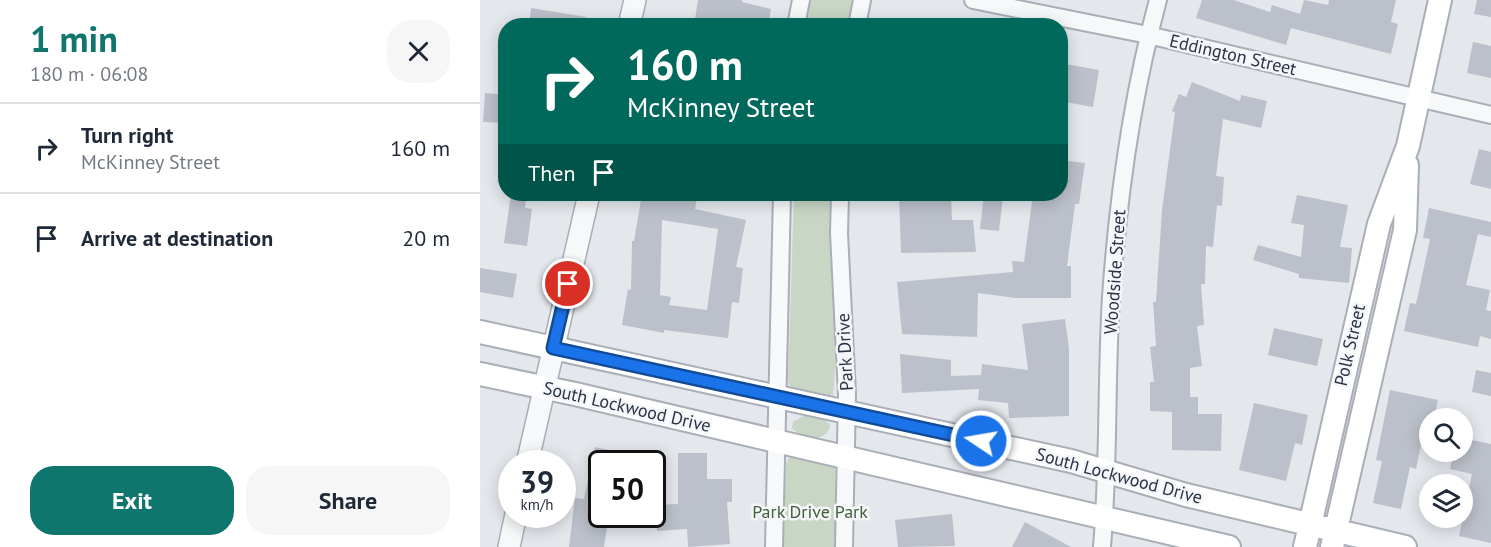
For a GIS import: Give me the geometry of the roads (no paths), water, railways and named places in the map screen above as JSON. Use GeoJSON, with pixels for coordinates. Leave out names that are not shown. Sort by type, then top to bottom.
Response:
{"type":"FeatureCollection","features":[{"type":"Feature","properties":{"kind":"main road","name":"Polk Street"},"geometry":{"type":"LineString","coordinates":[[1305,547],[1378,224],[1408,146],[1440,0]]}},
{"type":"Feature","properties":{"kind":"main road","name":"Polk Street"},"geometry":{"type":"LineString","coordinates":[[1334,538],[1405,230],[1408,146]]}},
{"type":"Feature","properties":{"kind":"main road","name":"South Lockwood Drive"},"geometry":{"type":"LineString","coordinates":[[480,332],[1071,461],[1105,473],[1309,523],[1334,538],[1405,547]]}},
{"type":"Feature","properties":{"kind":"main road","name":"South Lockwood Drive"},"geometry":{"type":"LineString","coordinates":[[480,374],[1228,547]]}},
{"type":"Feature","properties":{"kind":"street"},"geometry":{"type":"LineString","coordinates":[[631,18],[635,0]]}},
{"type":"Feature","properties":{"kind":"street"},"geometry":{"type":"LineString","coordinates":[[798,18],[801,0]]}},
{"type":"Feature","properties":{"kind":"street"},"geometry":{"type":"LineString","coordinates":[[859,18],[862,0]]}},
{"type":"Feature","properties":{"kind":"street","name":"Eddington Street"},"geometry":{"type":"LineString","coordinates":[[973,0],[1060,18]]}},
{"type":"Feature","properties":{"kind":"street","name":"Woodside Street"},"geometry":{"type":"LineString","coordinates":[[1102,547],[1112,297],[1121,191],[1148,36],[1158,0]]}},
{"type":"Feature","properties":{"kind":"street","name":"Eddington Street"},"geometry":{"type":"LineString","coordinates":[[1068,20],[1491,115]]}},
{"type":"Feature","properties":{"kind":"street"},"geometry":{"type":"LineString","coordinates":[[531,450],[587,201]]}},
{"type":"Feature","properties":{"kind":"street"},"geometry":{"type":"LineString","coordinates":[[774,547],[782,201]]}},
{"type":"Feature","properties":{"kind":"street","name":"Park Drive"},"geometry":{"type":"LineString","coordinates":[[840,201],[839,233],[847,411],[844,547]]}},
{"type":"Feature","properties":{"kind":"street"},"geometry":{"type":"LineString","coordinates":[[509,547],[513,528]]}},
{"type":"Feature","properties":{"kind":"park label","name":"Park Drive Park"},"geometry":{"type":"Point","coordinates":[810,512]}}]}
